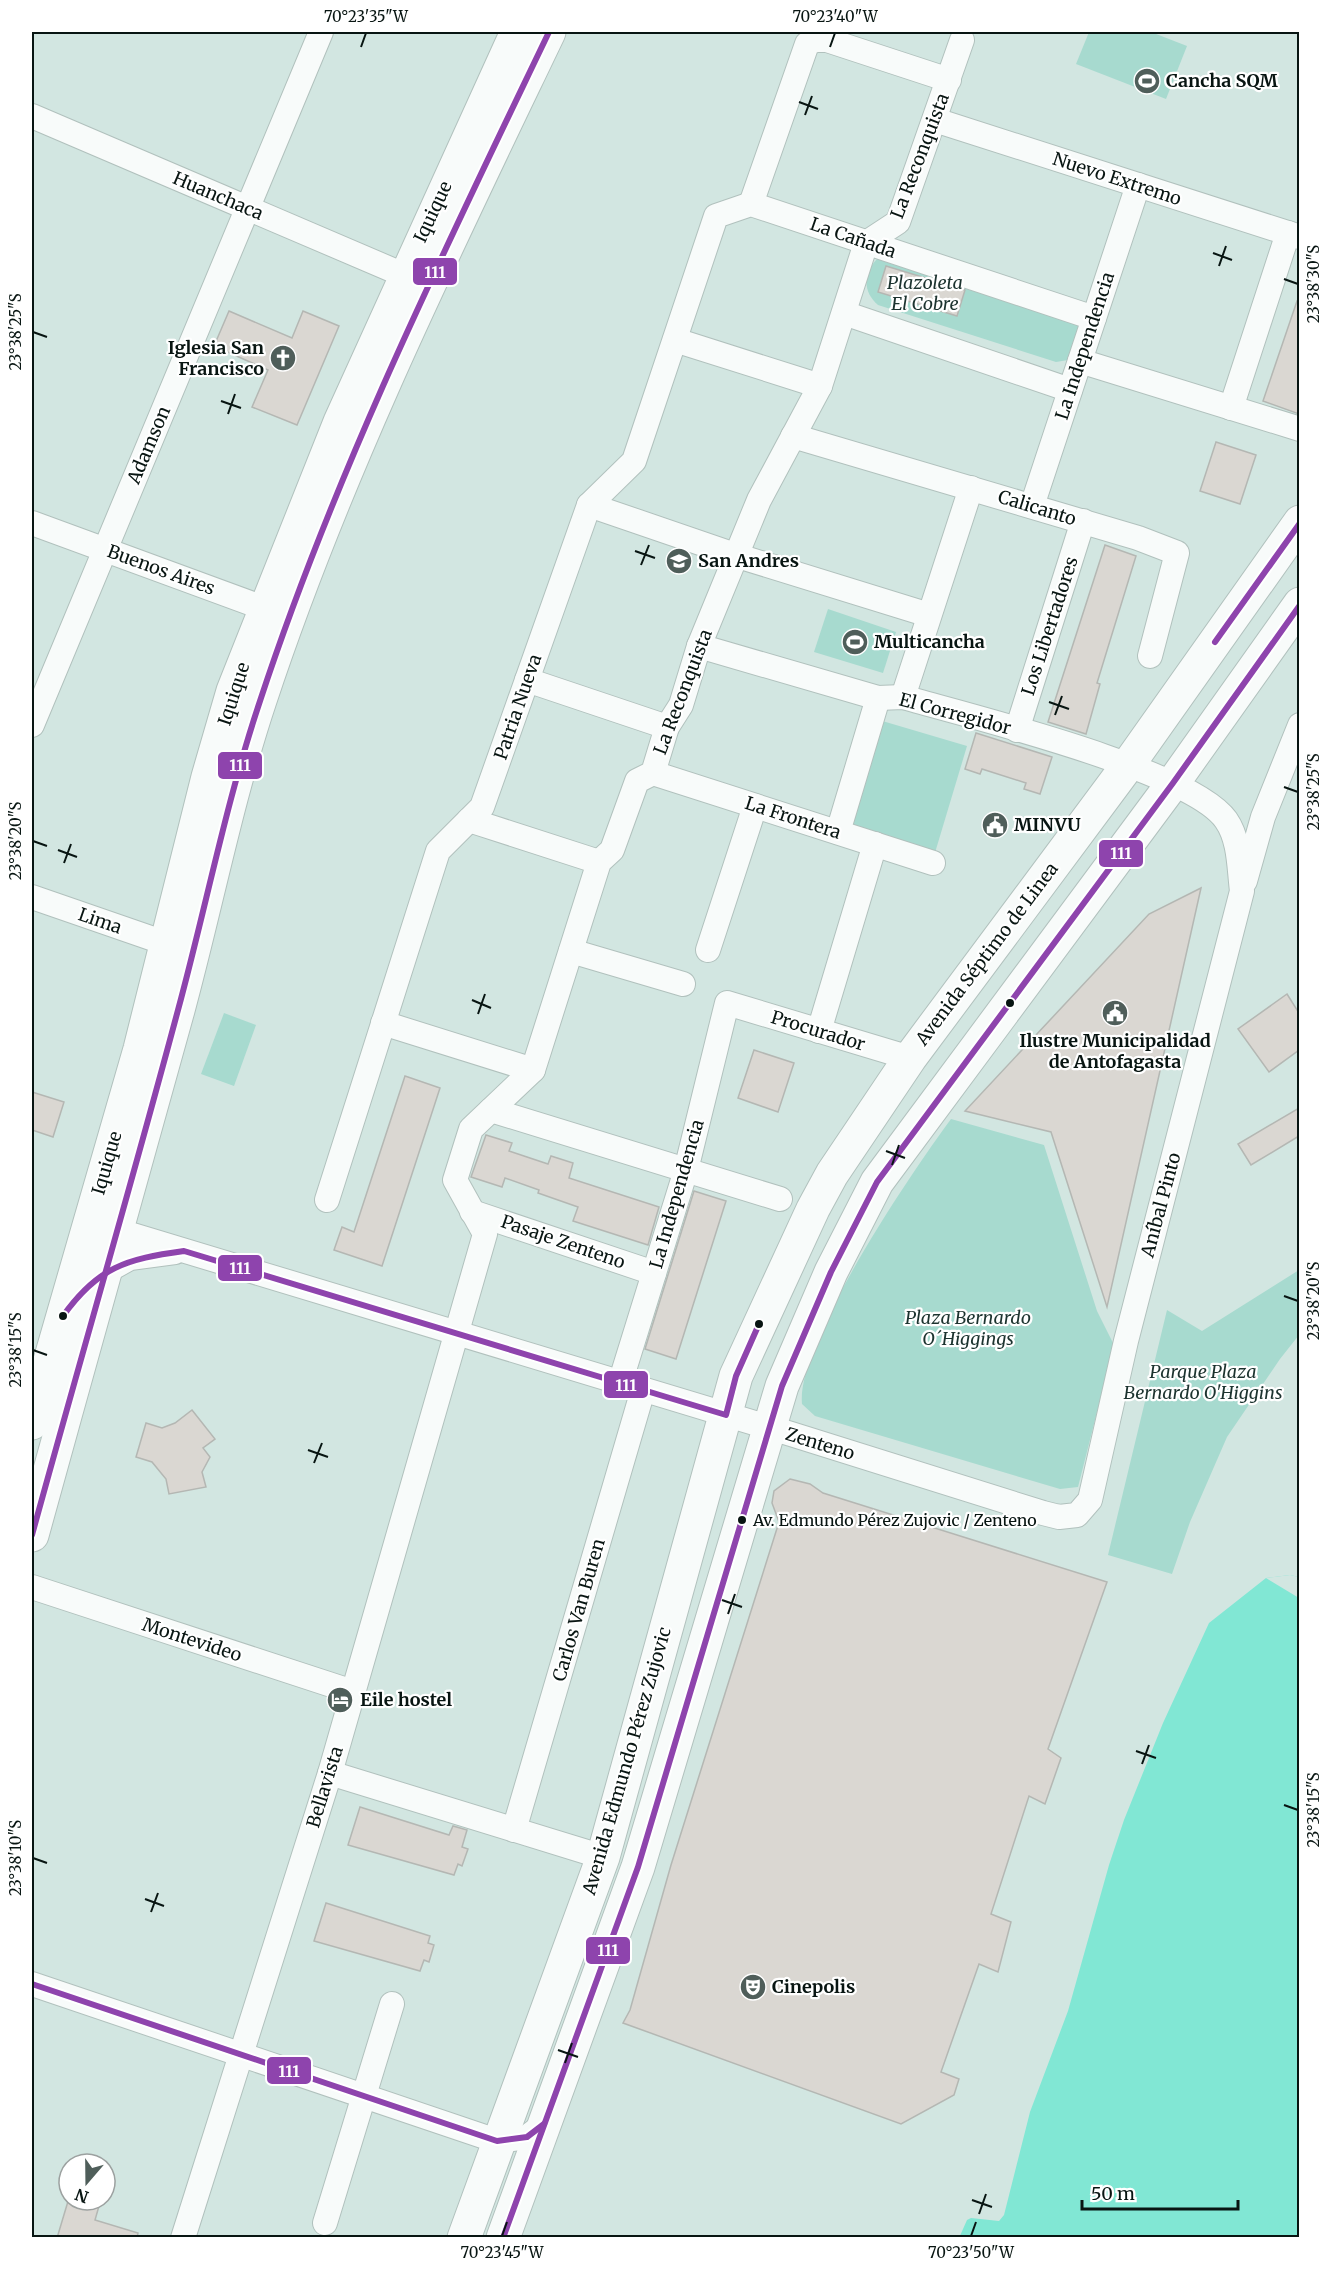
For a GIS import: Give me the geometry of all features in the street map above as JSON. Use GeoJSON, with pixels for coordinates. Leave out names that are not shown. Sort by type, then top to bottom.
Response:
{"type":"FeatureCollection","features":[{"type":"Feature","properties":{"kind":"main road","name":"Iquique"},"geometry":{"type":"LineString","coordinates":[[32,1535],[179,1008],[277,613],[340,422],[404,275],[517,32]]}},
{"type":"Feature","properties":{"kind":"main road","name":"Iquique"},"geometry":{"type":"LineString","coordinates":[[32,1423],[168,944],[224,724],[549,32]]}},
{"type":"Feature","properties":{"kind":"main road","name":"Avenida Séptimo de Linea"},"geometry":{"type":"LineString","coordinates":[[726,1415],[736,1376],[813,1209],[832,1174],[910,1058],[1128,765],[1299,522]]}},
{"type":"Feature","properties":{"kind":"main road"},"geometry":{"type":"LineString","coordinates":[[769,1428],[782,1386],[831,1272],[878,1182],[1173,783],[1299,604]]}},
{"type":"Feature","properties":{"kind":"main road"},"geometry":{"type":"LineString","coordinates":[[168,944],[180,981],[179,1008]]}},
{"type":"Feature","properties":{"kind":"main road"},"geometry":{"type":"LineString","coordinates":[[63,1316],[87,1284],[105,1272]]}},
{"type":"Feature","properties":{"kind":"main road","name":"Avenida Edmundo Pérez Zujovic"},"geometry":{"type":"LineString","coordinates":[[464,2238],[497,2140],[603,1857],[726,1415]]}},
{"type":"Feature","properties":{"kind":"main road","name":"Avenida Edmundo Pérez Zujovic"},"geometry":{"type":"LineString","coordinates":[[502,2238],[638,1868],[769,1428]]}},
{"type":"Feature","properties":{"kind":"street","name":"Adamson"},"geometry":{"type":"LineString","coordinates":[[32,725],[321,32]]}},
{"type":"Feature","properties":{"kind":"street"},"geometry":{"type":"LineString","coordinates":[[751,204],[807,44],[815,40],[827,40],[949,80]]}},
{"type":"Feature","properties":{"kind":"street","name":"La Reconquista"},"geometry":{"type":"LineString","coordinates":[[458,1334],[485,1234],[455,1180],[471,1129],[533,1070],[599,862],[612,850],[638,781],[653,773],[667,727],[681,705],[699,646],[738,556],[759,500],[820,386],[866,243],[898,222],[936,120],[962,40]]}},
{"type":"Feature","properties":{"kind":"street","name":"Huanchaca"},"geometry":{"type":"LineString","coordinates":[[32,116],[404,275]]}},
{"type":"Feature","properties":{"kind":"street","name":"Nuevo Extremo"},"geometry":{"type":"LineString","coordinates":[[936,120],[1294,235]]}},
{"type":"Feature","properties":{"kind":"street","name":"La Independencia"},"geometry":{"type":"LineString","coordinates":[[1032,506],[1138,185]]}},
{"type":"Feature","properties":{"kind":"street","name":"Patria Nueva"},"geometry":{"type":"LineString","coordinates":[[327,1200],[438,851],[482,807],[589,505],[634,461],[716,216],[751,204]]}},
{"type":"Feature","properties":{"kind":"street","name":"La Cañada"},"geometry":{"type":"LineString","coordinates":[[751,204],[1094,318]]}},
{"type":"Feature","properties":{"kind":"street"},"geometry":{"type":"LineString","coordinates":[[1231,408],[1294,235]]}},
{"type":"Feature","properties":{"kind":"street"},"geometry":{"type":"LineString","coordinates":[[844,313],[1070,390]]}},
{"type":"Feature","properties":{"kind":"street"},"geometry":{"type":"LineString","coordinates":[[675,340],[820,386]]}},
{"type":"Feature","properties":{"kind":"street"},"geometry":{"type":"LineString","coordinates":[[1080,361],[1299,429]]}},
{"type":"Feature","properties":{"kind":"street","name":"Calicanto"},"geometry":{"type":"LineString","coordinates":[[793,436],[1138,538],[1177,553],[1150,656]]}},
{"type":"Feature","properties":{"kind":"street"},"geometry":{"type":"LineString","coordinates":[[903,697],[971,488]]}},
{"type":"Feature","properties":{"kind":"street"},"geometry":{"type":"LineString","coordinates":[[589,505],[738,556],[929,615]]}},
{"type":"Feature","properties":{"kind":"street","name":"Los Libertadores"},"geometry":{"type":"LineString","coordinates":[[1017,730],[1083,522]]}},
{"type":"Feature","properties":{"kind":"street","name":"Buenos Aires"},"geometry":{"type":"LineString","coordinates":[[32,523],[277,613]]}},
{"type":"Feature","properties":{"kind":"street","name":"El Corregidor"},"geometry":{"type":"LineString","coordinates":[[699,646],[878,698],[903,697],[1128,765],[1173,783]]}},
{"type":"Feature","properties":{"kind":"street"},"geometry":{"type":"LineString","coordinates":[[527,680],[667,727]]}},
{"type":"Feature","properties":{"kind":"street"},"geometry":{"type":"LineString","coordinates":[[838,832],[878,698]]}},
{"type":"Feature","properties":{"kind":"street","name":"Aníbal Pinto"},"geometry":{"type":"LineString","coordinates":[[1077,1515],[1090,1500],[1129,1331],[1242,891],[1263,817],[1299,725]]}},
{"type":"Feature","properties":{"kind":"street","name":"La Frontera"},"geometry":{"type":"LineString","coordinates":[[653,773],[933,863]]}},
{"type":"Feature","properties":{"kind":"street","name":"Aníbal Pinto"},"geometry":{"type":"LineString","coordinates":[[1173,783],[1191,791],[1226,820],[1234,836],[1242,891]]}},
{"type":"Feature","properties":{"kind":"street"},"geometry":{"type":"LineString","coordinates":[[708,950],[754,806]]}},
{"type":"Feature","properties":{"kind":"street"},"geometry":{"type":"LineString","coordinates":[[469,820],[599,862]]}},
{"type":"Feature","properties":{"kind":"street"},"geometry":{"type":"LineString","coordinates":[[819,1031],[875,844]]}},
{"type":"Feature","properties":{"kind":"street","name":"Lima"},"geometry":{"type":"LineString","coordinates":[[32,897],[168,944]]}},
{"type":"Feature","properties":{"kind":"street"},"geometry":{"type":"LineString","coordinates":[[571,951],[683,984]]}},
{"type":"Feature","properties":{"kind":"street","name":"La Independencia"},"geometry":{"type":"LineString","coordinates":[[632,1386],[654,1273],[686,1170],[727,1003]]}},
{"type":"Feature","properties":{"kind":"street","name":"Procurador"},"geometry":{"type":"LineString","coordinates":[[727,1003],[910,1058]]}},
{"type":"Feature","properties":{"kind":"street"},"geometry":{"type":"LineString","coordinates":[[383,1023],[533,1070]]}},
{"type":"Feature","properties":{"kind":"street"},"geometry":{"type":"LineString","coordinates":[[491,1110],[780,1199]]}},
{"type":"Feature","properties":{"kind":"street","name":"Pasaje Zenteno"},"geometry":{"type":"LineString","coordinates":[[472,1212],[654,1273]]}},
{"type":"Feature","properties":{"kind":"street","name":"Zenteno"},"geometry":{"type":"LineString","coordinates":[[116,1230],[1043,1513],[1059,1517],[1077,1515]]}},
{"type":"Feature","properties":{"kind":"street","name":"Zenteno"},"geometry":{"type":"LineString","coordinates":[[105,1272],[130,1258],[184,1251]]}},
{"type":"Feature","properties":{"kind":"street","name":"Bellavista"},"geometry":{"type":"LineString","coordinates":[[183,2238],[330,1773],[458,1334]]}},
{"type":"Feature","properties":{"kind":"street","name":"Carlos Van Buren"},"geometry":{"type":"LineString","coordinates":[[514,1830],[632,1386]]}},
{"type":"Feature","properties":{"kind":"street","name":"Montevideo"},"geometry":{"type":"LineString","coordinates":[[32,1587],[353,1692]]}},
{"type":"Feature","properties":{"kind":"street"},"geometry":{"type":"LineString","coordinates":[[330,1773],[603,1857]]}},
{"type":"Feature","properties":{"kind":"street"},"geometry":{"type":"LineString","coordinates":[[32,1984],[497,2140],[527,2138],[544,2124]]}},
{"type":"Feature","properties":{"kind":"street"},"geometry":{"type":"LineString","coordinates":[[325,2223],[392,2004]]}},
{"type":"Feature","properties":{"kind":"green space","name":"Cancha SQM"},"geometry":{"type":"Polygon","coordinates":[[[1089,32],[1151,32],[1187,46],[1166,99],[1076,64],[1089,32]]]}},
{"type":"Feature","properties":{"kind":"green space","name":"Plazoleta El Cobre"},"geometry":{"type":"Polygon","coordinates":[[[879,257],[1082,320],[1068,360],[1056,362],[878,305],[869,294],[867,275],[879,257]]]}},
{"type":"Feature","properties":{"kind":"green space","name":"Multicancha"},"geometry":{"type":"Polygon","coordinates":[[[828,609],[896,632],[883,673],[814,652],[828,609]]]}},
{"type":"Feature","properties":{"kind":"green space"},"geometry":{"type":"Polygon","coordinates":[[[879,720],[967,746],[934,856],[845,829],[879,720]]]}},
{"type":"Feature","properties":{"kind":"green space"},"geometry":{"type":"Polygon","coordinates":[[[224,1013],[256,1025],[234,1086],[201,1074],[224,1013]]]}},
{"type":"Feature","properties":{"kind":"green space","name":"Plaza Bernardo O´Higgings"},"geometry":{"type":"Polygon","coordinates":[[[951,1119],[1044,1145],[1097,1311],[1114,1345],[1078,1487],[1060,1489],[815,1416],[802,1404],[805,1376],[817,1341],[836,1301],[885,1216],[951,1119]]]}},
{"type":"Feature","properties":{"kind":"green space","name":"Parque Plaza Bernardo O'Higgins"},"geometry":{"type":"Polygon","coordinates":[[[1299,1270],[1299,1335],[1227,1437],[1190,1522],[1172,1574],[1108,1555],[1167,1310],[1202,1331],[1299,1270]]]}},
{"type":"Feature","properties":{"kind":"shaded area"},"geometry":{"type":"Polygon","coordinates":[[[1290,1575],[1299,1577],[1299,2237],[959,2238],[967,2220],[971,2218],[999,2221],[1004,2215],[1030,2112],[1068,2011],[1124,1820],[1163,1723],[1209,1623],[1266,1578],[1290,1575]]]}},
{"type":"Feature","properties":{"kind":"pier"},"geometry":{"type":"Polygon","coordinates":[[[1290,1575],[1299,1577],[1299,1598],[1266,1578],[1290,1575]]]}},
{"type":"Feature","properties":{"kind":"building"},"geometry":{"type":"Polygon","coordinates":[[[886,266],[965,290],[957,316],[878,292],[886,266]]]}},
{"type":"Feature","properties":{"kind":"building"},"geometry":{"type":"Polygon","coordinates":[[[1297,301],[1299,302],[1299,414],[1263,401],[1297,301]]]}},
{"type":"Feature","properties":{"kind":"building","name":"Iglesia San Francisco"},"geometry":{"type":"Polygon","coordinates":[[[229,311],[292,338],[303,311],[339,326],[297,425],[252,407],[268,370],[214,346],[229,311]]]}},
{"type":"Feature","properties":{"kind":"building"},"geometry":{"type":"Polygon","coordinates":[[[1216,442],[1256,455],[1240,504],[1200,491],[1216,442]]]}},
{"type":"Feature","properties":{"kind":"building"},"geometry":{"type":"Polygon","coordinates":[[[1105,545],[1136,556],[1097,683],[1100,684],[1086,734],[1048,722],[1105,545]]]}},
{"type":"Feature","properties":{"kind":"building"},"geometry":{"type":"Polygon","coordinates":[[[976,733],[1052,757],[1040,794],[1024,789],[1026,783],[982,769],[980,774],[965,769],[976,733]]]}},
{"type":"Feature","properties":{"kind":"building","name":"Ilustre Municipalidad de Antofagasta"},"geometry":{"type":"Polygon","coordinates":[[[1201,888],[1107,1307],[1051,1132],[965,1111],[1149,914],[1201,888]]]}},
{"type":"Feature","properties":{"kind":"building"},"geometry":{"type":"Polygon","coordinates":[[[1287,994],[1299,1013],[1299,1050],[1269,1072],[1238,1029],[1287,994]]]}},
{"type":"Feature","properties":{"kind":"building"},"geometry":{"type":"Polygon","coordinates":[[[754,1050],[794,1063],[778,1112],[738,1098],[754,1050]]]}},
{"type":"Feature","properties":{"kind":"building"},"geometry":{"type":"Polygon","coordinates":[[[405,1076],[440,1088],[382,1266],[334,1250],[342,1227],[354,1232],[405,1076]]]}},
{"type":"Feature","properties":{"kind":"building"},"geometry":{"type":"Polygon","coordinates":[[[32,1092],[64,1102],[53,1137],[32,1130],[32,1092]]]}},
{"type":"Feature","properties":{"kind":"building"},"geometry":{"type":"Polygon","coordinates":[[[1299,1108],[1299,1136],[1251,1165],[1238,1144],[1299,1108]]]}},
{"type":"Feature","properties":{"kind":"building"},"geometry":{"type":"Polygon","coordinates":[[[486,1135],[512,1143],[509,1151],[548,1164],[551,1156],[573,1163],[569,1178],[659,1207],[648,1245],[573,1221],[578,1207],[538,1193],[539,1190],[505,1178],[502,1187],[471,1177],[486,1135]]]}},
{"type":"Feature","properties":{"kind":"building"},"geometry":{"type":"Polygon","coordinates":[[[694,1191],[726,1201],[676,1359],[645,1349],[694,1191]]]}},
{"type":"Feature","properties":{"kind":"building"},"geometry":{"type":"Polygon","coordinates":[[[192,1410],[215,1439],[203,1448],[210,1457],[202,1472],[206,1487],[169,1494],[166,1479],[152,1462],[136,1457],[146,1423],[162,1428],[175,1423],[192,1410]]]}},
{"type":"Feature","properties":{"kind":"building"},"geometry":{"type":"Polygon","coordinates":[[[790,1479],[810,1484],[823,1493],[1107,1582],[1048,1749],[1061,1758],[1045,1804],[1029,1796],[991,1914],[1011,1922],[998,1972],[979,1964],[941,2072],[959,2079],[954,2095],[901,2124],[623,2023],[630,2010],[671,1865],[779,1522],[772,1503],[774,1491],[790,1479]]]}},
{"type":"Feature","properties":{"kind":"building"},"geometry":{"type":"Polygon","coordinates":[[[360,1807],[449,1835],[453,1826],[467,1830],[462,1847],[468,1849],[462,1866],[458,1864],[454,1875],[348,1845],[360,1807]]]}},
{"type":"Feature","properties":{"kind":"building"},"geometry":{"type":"Polygon","coordinates":[[[326,1903],[430,1936],[428,1943],[434,1945],[429,1962],[424,1960],[420,1971],[314,1941],[326,1903]]]}},
{"type":"Feature","properties":{"kind":"building"},"geometry":{"type":"Polygon","coordinates":[[[65,2212],[97,2212],[95,2220],[138,2233],[137,2238],[57,2238],[65,2212]]]}},
{"type":"Feature","properties":{"kind":"transit line","name":"111"},"geometry":{"type":"LineString","coordinates":[[32,1535],[160,1076],[226,816],[260,701],[322,530],[357,446],[431,279],[549,32]]}},
{"type":"Feature","properties":{"kind":"transit line","name":"111"},"geometry":{"type":"LineString","coordinates":[[1215,642],[1300,523]]}},
{"type":"Feature","properties":{"kind":"transit line","name":"111"},"geometry":{"type":"LineString","coordinates":[[503,2238],[638,1867],[782,1386],[831,1272],[877,1182],[1173,783],[1300,605]]}},
{"type":"Feature","properties":{"kind":"transit line","name":"111"},"geometry":{"type":"LineString","coordinates":[[63,1316],[89,1286],[115,1268],[129,1262],[184,1251],[726,1415],[736,1376],[759,1324]]}},
{"type":"Feature","properties":{"kind":"transit line","name":"111"},"geometry":{"type":"LineString","coordinates":[[32,1984],[497,2141],[527,2137],[544,2124]]}},
{"type":"Feature","properties":{"kind":"place","name":"Cancha SQM"},"geometry":{"type":"Point","coordinates":[1147,81]}},
{"type":"Feature","properties":{"kind":"place","name":"Iglesia San Francisco"},"geometry":{"type":"Point","coordinates":[283,358]}},
{"type":"Feature","properties":{"kind":"place","name":"San Andres"},"geometry":{"type":"Point","coordinates":[679,561]}},
{"type":"Feature","properties":{"kind":"place","name":"Multicancha"},"geometry":{"type":"Point","coordinates":[855,642]}},
{"type":"Feature","properties":{"kind":"place","name":"MINVU"},"geometry":{"type":"Point","coordinates":[995,825]}},
{"type":"Feature","properties":{"kind":"place","name":"Ilustre Municipalidad de Antofagasta"},"geometry":{"type":"Point","coordinates":[1115,1013]}},
{"type":"Feature","properties":{"kind":"place","name":"Av. Edmundo Pérez Zujovic / Zenteno"},"geometry":{"type":"Point","coordinates":[742,1520]}},
{"type":"Feature","properties":{"kind":"place","name":"Eile hostel"},"geometry":{"type":"Point","coordinates":[340,1700]}},
{"type":"Feature","properties":{"kind":"place","name":"Cinepolis"},"geometry":{"type":"Point","coordinates":[753,1987]}}]}
